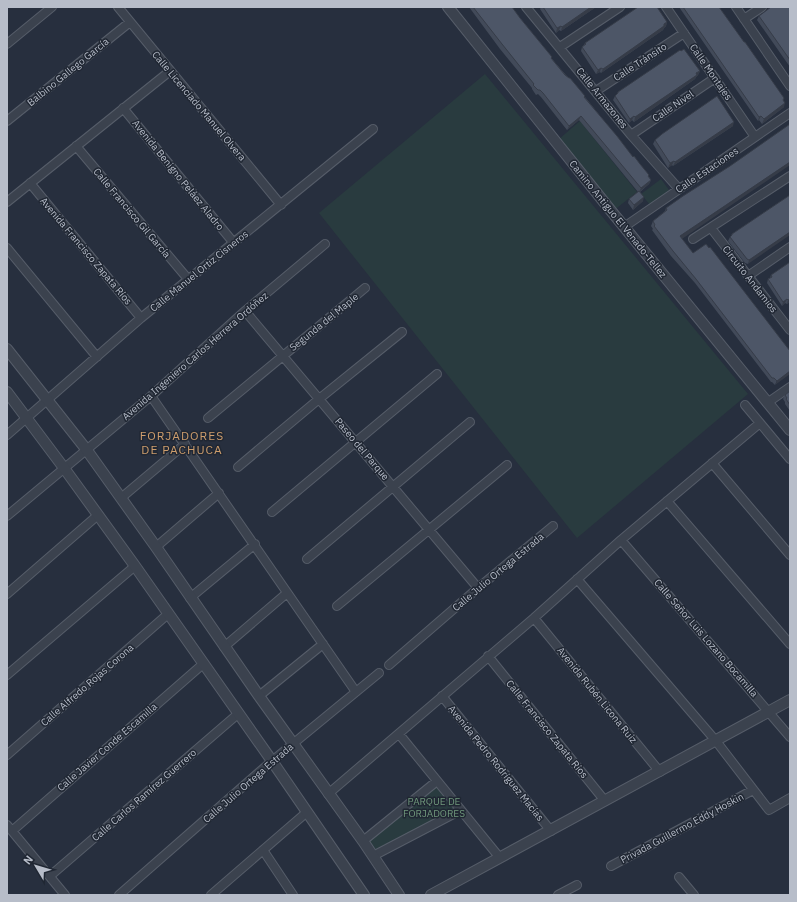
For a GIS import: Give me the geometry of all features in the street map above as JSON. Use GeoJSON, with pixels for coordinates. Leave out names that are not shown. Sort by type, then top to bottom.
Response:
{"type":"FeatureCollection","features":[{"type":"Feature","properties":{"kind":"street"},"geometry":{"type":"LineString","coordinates":[[7,44],[52,7]]}},
{"type":"Feature","properties":{"kind":"street","name":"Calle Licenciado Manuel Olvera"},"geometry":{"type":"LineString","coordinates":[[118,7],[281,205]]}},
{"type":"Feature","properties":{"kind":"street","name":"Camino Antiguo El Venado-Tellez"},"geometry":{"type":"LineString","coordinates":[[448,7],[624,227],[790,430]]}},
{"type":"Feature","properties":{"kind":"street","name":"Calle Armazones"},"geometry":{"type":"LineString","coordinates":[[526,7],[631,135],[679,189]]}},
{"type":"Feature","properties":{"kind":"street"},"geometry":{"type":"LineString","coordinates":[[560,47],[620,7]]}},
{"type":"Feature","properties":{"kind":"street","name":"Calle Montajes"},"geometry":{"type":"LineString","coordinates":[[666,7],[755,137]]}},
{"type":"Feature","properties":{"kind":"street"},"geometry":{"type":"LineString","coordinates":[[736,7],[790,86]]}},
{"type":"Feature","properties":{"kind":"street"},"geometry":{"type":"LineString","coordinates":[[744,19],[762,7]]}},
{"type":"Feature","properties":{"kind":"street","name":"Balbino Gallego García"},"geometry":{"type":"LineString","coordinates":[[7,121],[130,22]]}},
{"type":"Feature","properties":{"kind":"street","name":"Calle Tránsito"},"geometry":{"type":"LineString","coordinates":[[596,91],[684,33]]}},
{"type":"Feature","properties":{"kind":"street"},"geometry":{"type":"LineString","coordinates":[[7,202],[170,71]]}},
{"type":"Feature","properties":{"kind":"street","name":"Calle Nivel"},"geometry":{"type":"LineString","coordinates":[[631,135],[715,78]]}},
{"type":"Feature","properties":{"kind":"street","name":"Avenida Benigno Peláez Aladro"},"geometry":{"type":"LineString","coordinates":[[123,108],[233,242]]}},
{"type":"Feature","properties":{"kind":"street","name":"Calle Estaciones"},"geometry":{"type":"LineString","coordinates":[[624,227],[790,113]]}},
{"type":"Feature","properties":{"kind":"street","name":"Calle Manuel Ortiz Cisneros"},"geometry":{"type":"LineString","coordinates":[[7,435],[141,318],[373,129]]}},
{"type":"Feature","properties":{"kind":"street","name":"Calle Francisco Gil García"},"geometry":{"type":"LineString","coordinates":[[76,146],[188,279]]}},
{"type":"Feature","properties":{"kind":"street"},"geometry":{"type":"LineString","coordinates":[[693,239],[790,176]]}},
{"type":"Feature","properties":{"kind":"street","name":"Avenida Francisco Zapata Ríos"},"geometry":{"type":"LineString","coordinates":[[30,183],[141,318]]}},
{"type":"Feature","properties":{"kind":"street","name":"Circuito Andamios"},"geometry":{"type":"LineString","coordinates":[[711,228],[748,276],[787,321],[790,330]]}},
{"type":"Feature","properties":{"kind":"street","name":"Avenida Ingeniero Carlos Herrera Ordóñez"},"geometry":{"type":"LineString","coordinates":[[7,516],[151,396],[245,311],[325,244]]}},
{"type":"Feature","properties":{"kind":"street"},"geometry":{"type":"LineString","coordinates":[[748,276],[790,247]]}},
{"type":"Feature","properties":{"kind":"street"},"geometry":{"type":"LineString","coordinates":[[7,248],[97,357]]}},
{"type":"Feature","properties":{"kind":"street","name":"Segunda del Maple"},"geometry":{"type":"LineString","coordinates":[[208,418],[282,355],[365,288]]}},
{"type":"Feature","properties":{"kind":"street","name":"Paseo del Parque"},"geometry":{"type":"LineString","coordinates":[[245,311],[478,588]]}},
{"type":"Feature","properties":{"kind":"street"},"geometry":{"type":"LineString","coordinates":[[238,467],[402,332]]}},
{"type":"Feature","properties":{"kind":"street"},"geometry":{"type":"LineString","coordinates":[[7,349],[86,449],[156,547],[224,647],[363,841],[399,895]]}},
{"type":"Feature","properties":{"kind":"street"},"geometry":{"type":"LineString","coordinates":[[272,512],[437,374]]}},
{"type":"Feature","properties":{"kind":"street"},"geometry":{"type":"LineString","coordinates":[[767,403],[790,387]]}},
{"type":"Feature","properties":{"kind":"street"},"geometry":{"type":"LineString","coordinates":[[7,392],[27,417],[135,566],[364,895]]}},
{"type":"Feature","properties":{"kind":"street"},"geometry":{"type":"LineString","coordinates":[[151,396],[255,544],[356,692]]}},
{"type":"Feature","properties":{"kind":"street"},"geometry":{"type":"LineString","coordinates":[[745,405],[790,459]]}},
{"type":"Feature","properties":{"kind":"street"},"geometry":{"type":"LineString","coordinates":[[307,559],[470,422]]}},
{"type":"Feature","properties":{"kind":"street"},"geometry":{"type":"LineString","coordinates":[[328,794],[534,618],[621,540],[760,423]]}},
{"type":"Feature","properties":{"kind":"street"},"geometry":{"type":"LineString","coordinates":[[121,498],[185,444]]}},
{"type":"Feature","properties":{"kind":"street"},"geometry":{"type":"LineString","coordinates":[[712,463],[790,555]]}},
{"type":"Feature","properties":{"kind":"street"},"geometry":{"type":"LineString","coordinates":[[338,606],[507,465]]}},
{"type":"Feature","properties":{"kind":"street"},"geometry":{"type":"LineString","coordinates":[[156,547],[219,493]]}},
{"type":"Feature","properties":{"kind":"street"},"geometry":{"type":"LineString","coordinates":[[667,501],[790,644]]}},
{"type":"Feature","properties":{"kind":"street"},"geometry":{"type":"LineString","coordinates":[[7,594],[98,515]]}},
{"type":"Feature","properties":{"kind":"street","name":"Calle Julio Ortega Estrada"},"geometry":{"type":"LineString","coordinates":[[389,665],[553,526]]}},
{"type":"Feature","properties":{"kind":"street","name":"Calle Señor Luis Lozano Bocamilla"},"geometry":{"type":"LineString","coordinates":[[621,540],[790,737]]}},
{"type":"Feature","properties":{"kind":"street"},"geometry":{"type":"LineString","coordinates":[[190,598],[255,544]]}},
{"type":"Feature","properties":{"kind":"street"},"geometry":{"type":"LineString","coordinates":[[7,675],[135,566]]}},
{"type":"Feature","properties":{"kind":"street"},"geometry":{"type":"LineString","coordinates":[[577,579],[716,741],[769,810],[790,798]]}},
{"type":"Feature","properties":{"kind":"street"},"geometry":{"type":"LineString","coordinates":[[224,647],[287,593]]}},
{"type":"Feature","properties":{"kind":"street","name":"Calle Alfredo Rojas Corona"},"geometry":{"type":"LineString","coordinates":[[7,755],[168,614]]}},
{"type":"Feature","properties":{"kind":"street","name":"Avenida Rubén Licona Ruiz"},"geometry":{"type":"LineString","coordinates":[[534,618],[660,772]]}},
{"type":"Feature","properties":{"kind":"street"},"geometry":{"type":"LineString","coordinates":[[259,696],[323,644]]}},
{"type":"Feature","properties":{"kind":"street","name":"Calle Francisco Zapata Ríos"},"geometry":{"type":"LineString","coordinates":[[488,656],[605,801]]}},
{"type":"Feature","properties":{"kind":"street","name":"Calle Javier Conde Escamilla"},"geometry":{"type":"LineString","coordinates":[[9,828],[203,664]]}},
{"type":"Feature","properties":{"kind":"street","name":"Calle Julio Ortega Estrada"},"geometry":{"type":"LineString","coordinates":[[119,895],[272,761],[379,673]]}},
{"type":"Feature","properties":{"kind":"street","name":"Avenida Pedro Rodríguez Macías"},"geometry":{"type":"LineString","coordinates":[[442,696],[551,831]]}},
{"type":"Feature","properties":{"kind":"street"},"geometry":{"type":"LineString","coordinates":[[431,895],[660,772],[790,700]]}},
{"type":"Feature","properties":{"kind":"street","name":"Calle Carlos Ramírez Guerrero"},"geometry":{"type":"LineString","coordinates":[[50,876],[239,714]]}},
{"type":"Feature","properties":{"kind":"street"},"geometry":{"type":"LineString","coordinates":[[399,734],[500,858]]}},
{"type":"Feature","properties":{"kind":"street"},"geometry":{"type":"LineString","coordinates":[[363,841],[437,780]]}},
{"type":"Feature","properties":{"kind":"street","name":"Privada Guillermo Eddy Hoskin"},"geometry":{"type":"LineString","coordinates":[[611,866],[753,790]]}},
{"type":"Feature","properties":{"kind":"street"},"geometry":{"type":"LineString","coordinates":[[373,856],[461,810]]}},
{"type":"Feature","properties":{"kind":"street"},"geometry":{"type":"LineString","coordinates":[[216,893],[307,812]]}},
{"type":"Feature","properties":{"kind":"street"},"geometry":{"type":"LineString","coordinates":[[9,828],[65,895]]}},
{"type":"Feature","properties":{"kind":"street"},"geometry":{"type":"LineString","coordinates":[[263,850],[293,895]]}},
{"type":"Feature","properties":{"kind":"street"},"geometry":{"type":"LineString","coordinates":[[679,877],[694,895]]}},
{"type":"Feature","properties":{"kind":"street"},"geometry":{"type":"LineString","coordinates":[[558,895],[577,885]]}},
{"type":"Feature","properties":{"kind":"green space"},"geometry":{"type":"Polygon","coordinates":[[[485,74],[748,394],[577,538],[319,213],[485,74]]]}},
{"type":"Feature","properties":{"kind":"green space"},"geometry":{"type":"Polygon","coordinates":[[[580,121],[637,192],[613,211],[558,140],[580,121]]]}},
{"type":"Feature","properties":{"kind":"green space"},"geometry":{"type":"Polygon","coordinates":[[[661,179],[669,190],[650,205],[641,194],[661,179]]]}},
{"type":"Feature","properties":{"kind":"green space","name":"PARQUE DE FORJADORES"},"geometry":{"type":"Polygon","coordinates":[[[437,787],[458,809],[375,853],[365,841],[437,787]]]}},
{"type":"Feature","properties":{"kind":"building"},"geometry":{"type":"Polygon","coordinates":[[[473,7],[512,7],[552,57],[551,58],[565,75],[570,78],[633,157],[634,156],[649,175],[648,176],[651,180],[641,188],[581,116],[569,126],[543,93],[533,85],[534,84],[473,7]]]}},
{"type":"Feature","properties":{"kind":"building"},"geometry":{"type":"Polygon","coordinates":[[[543,7],[591,7],[562,27],[557,28],[543,7]]]}},
{"type":"Feature","properties":{"kind":"building"},"geometry":{"type":"Polygon","coordinates":[[[638,7],[657,7],[667,22],[664,26],[603,69],[601,68],[598,70],[582,47],[586,44],[585,43],[638,7]]]}},
{"type":"Feature","properties":{"kind":"building"},"geometry":{"type":"Polygon","coordinates":[[[683,7],[719,7],[784,98],[783,100],[785,103],[764,119],[761,116],[759,117],[683,7]]]}},
{"type":"Feature","properties":{"kind":"building"},"geometry":{"type":"Polygon","coordinates":[[[771,7],[790,7],[790,60],[759,16],[771,7]]]}},
{"type":"Feature","properties":{"kind":"building"},"geometry":{"type":"Polygon","coordinates":[[[684,49],[700,71],[696,73],[697,75],[630,119],[615,96],[618,92],[680,50],[681,51],[684,49]]]}},
{"type":"Feature","properties":{"kind":"building"},"geometry":{"type":"Polygon","coordinates":[[[717,96],[734,122],[675,162],[670,163],[655,140],[717,96]]]}},
{"type":"Feature","properties":{"kind":"building"},"geometry":{"type":"Polygon","coordinates":[[[790,124],[790,162],[680,236],[693,253],[706,244],[709,248],[710,247],[790,351],[790,371],[777,381],[772,378],[673,251],[654,226],[653,221],[667,210],[666,208],[790,124]]]}},
{"type":"Feature","properties":{"kind":"building"},"geometry":{"type":"Polygon","coordinates":[[[639,191],[644,197],[634,205],[629,199],[639,191]]]}},
{"type":"Feature","properties":{"kind":"building"},"geometry":{"type":"Polygon","coordinates":[[[790,195],[790,232],[749,260],[747,259],[730,237],[732,234],[790,195]]]}},
{"type":"Feature","properties":{"kind":"building"},"geometry":{"type":"Polygon","coordinates":[[[790,262],[790,299],[783,302],[768,279],[772,277],[771,275],[790,262]]]}},
{"type":"Feature","properties":{"kind":"building"},"geometry":{"type":"Polygon","coordinates":[[[790,391],[790,405],[785,395],[790,391]]]}},
{"type":"Feature","properties":{"kind":"district","name":"FORJADORES DE PACHUCA"},"geometry":{"type":"Point","coordinates":[182,442]}}]}
